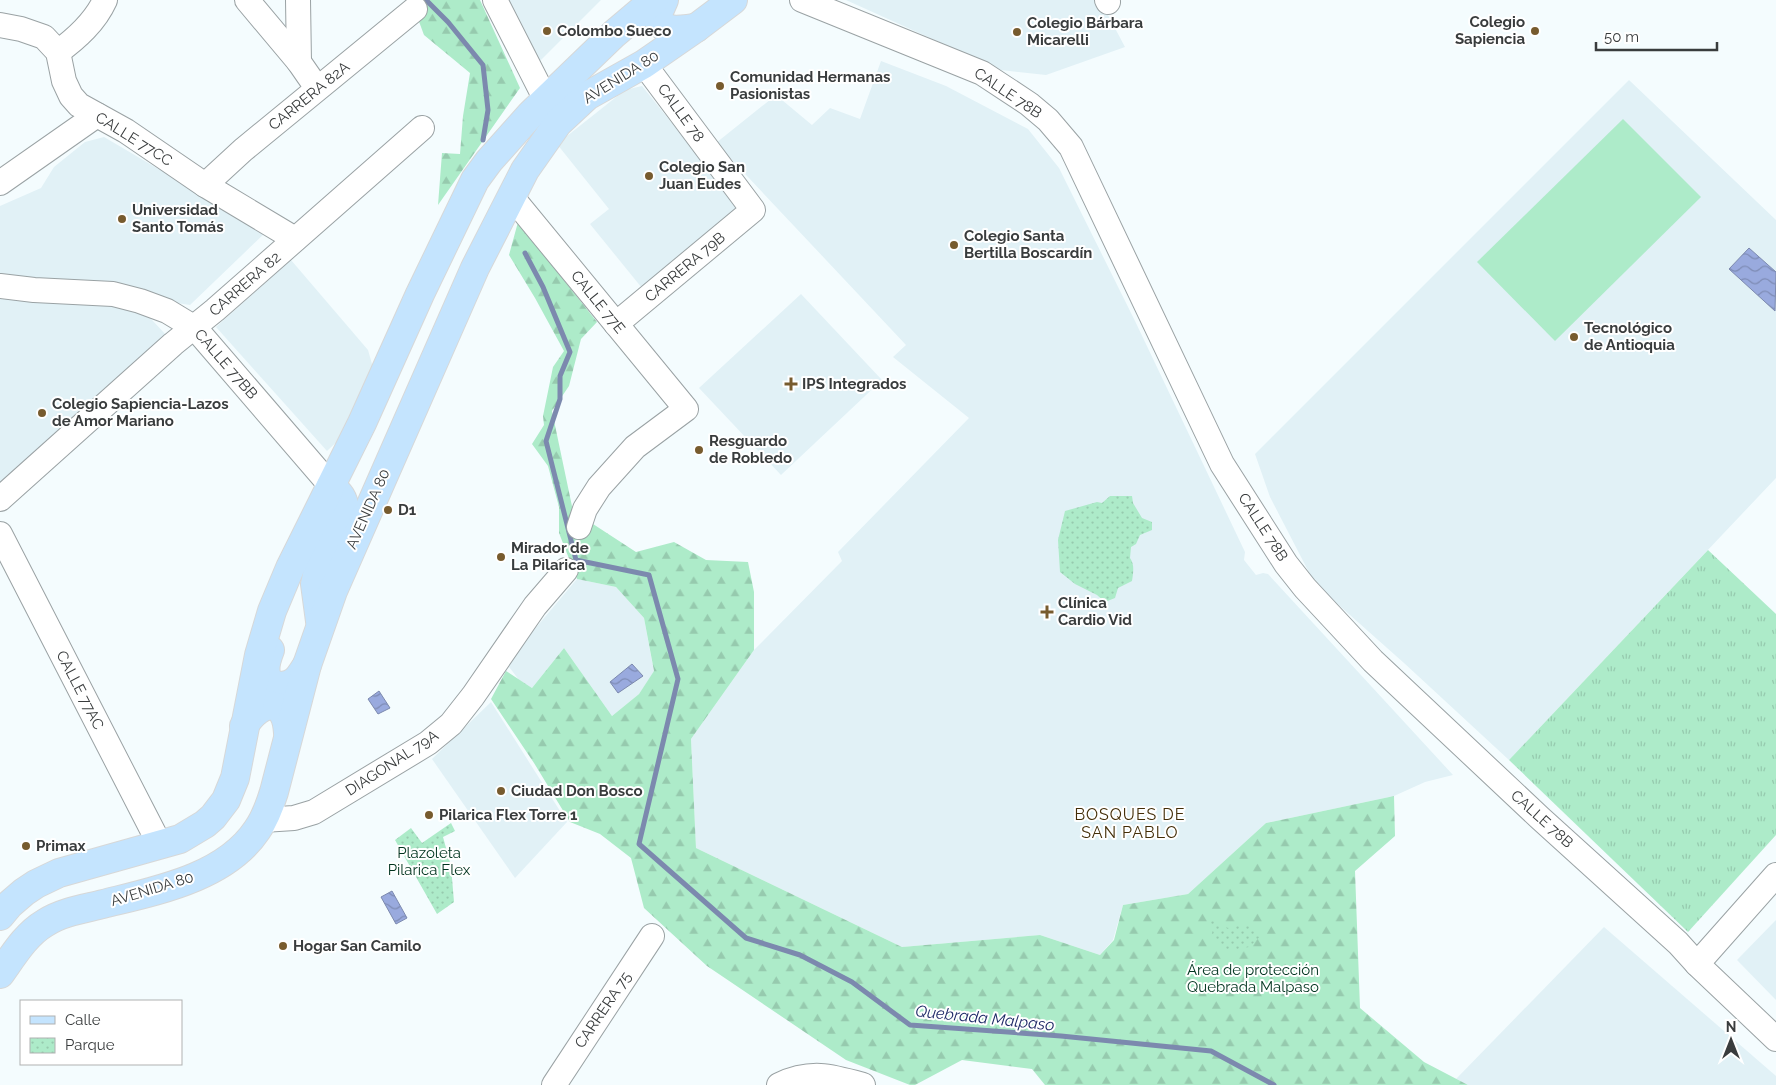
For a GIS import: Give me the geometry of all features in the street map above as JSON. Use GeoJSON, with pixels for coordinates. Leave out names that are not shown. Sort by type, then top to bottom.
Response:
{"type":"FeatureCollection","features":[{"type":"Feature","properties":{"kind":"main road","name":"AVENIDA 80"},"geometry":{"type":"LineString","coordinates":[[0,916],[24,892],[51,876],[86,864],[180,839],[213,817],[226,800],[235,778],[259,655],[272,611],[290,568],[331,486],[475,180],[489,161],[546,100],[614,34],[654,0]]}},
{"type":"Feature","properties":{"kind":"main road"},"geometry":{"type":"LineString","coordinates":[[664,0],[657,16],[662,26],[669,30],[696,28]]}},
{"type":"Feature","properties":{"kind":"main road","name":"AVENIDA 80"},"geometry":{"type":"LineString","coordinates":[[0,974],[24,940],[44,924],[64,914],[151,892],[182,883],[203,874],[243,846],[258,830],[274,792],[307,665],[338,579],[431,366],[479,260],[511,196],[541,147],[558,123],[571,109],[587,96],[644,64],[733,0]]}},
{"type":"Feature","properties":{"kind":"main road"},"geometry":{"type":"LineString","coordinates":[[321,622],[314,584],[345,504],[331,486]]}},
{"type":"Feature","properties":{"kind":"main road"},"geometry":{"type":"LineString","coordinates":[[272,611],[276,615],[277,626],[266,662],[268,679],[275,685],[289,686],[297,679],[307,665]]}},
{"type":"Feature","properties":{"kind":"main road"},"geometry":{"type":"LineString","coordinates":[[244,726],[255,711],[265,706],[271,706],[281,710],[285,715],[288,721],[288,733]]}},
{"type":"Feature","properties":{"kind":"street"},"geometry":{"type":"LineString","coordinates":[[0,25],[21,29],[44,37],[58,52],[86,29],[105,0]]}},
{"type":"Feature","properties":{"kind":"street"},"geometry":{"type":"LineString","coordinates":[[247,0],[299,62],[318,88]]}},
{"type":"Feature","properties":{"kind":"street"},"geometry":{"type":"LineString","coordinates":[[298,0],[299,62]]}},
{"type":"Feature","properties":{"kind":"street"},"geometry":{"type":"LineString","coordinates":[[495,0],[546,100]]}},
{"type":"Feature","properties":{"kind":"street","name":"CALLE 78B"},"geometry":{"type":"LineString","coordinates":[[808,1],[982,73],[1029,104],[1048,120],[1071,147],[1222,464],[1286,564],[1305,588],[1373,661],[1540,818],[1678,943],[1776,1040]]}},
{"type":"Feature","properties":{"kind":"street","name":"CARRERA 82A"},"geometry":{"type":"LineString","coordinates":[[205,185],[243,150],[415,9]]}},
{"type":"Feature","properties":{"kind":"street","name":"CALLE 77CC"},"geometry":{"type":"LineString","coordinates":[[58,52],[64,81],[71,96],[79,105],[126,131],[205,185],[295,239]]}},
{"type":"Feature","properties":{"kind":"street","name":"CALLE 78"},"geometry":{"type":"LineString","coordinates":[[644,64],[753,210]]}},
{"type":"Feature","properties":{"kind":"street"},"geometry":{"type":"LineString","coordinates":[[1,181],[97,115]]}},
{"type":"Feature","properties":{"kind":"street","name":"CARRERA 82"},"geometry":{"type":"LineString","coordinates":[[0,499],[173,344],[195,328],[422,128]]}},
{"type":"Feature","properties":{"kind":"street","name":"CALLE 77E"},"geometry":{"type":"LineString","coordinates":[[511,196],[686,409],[635,447],[599,487],[585,509],[579,527]]}},
{"type":"Feature","properties":{"kind":"street","name":"CARRERA 79B"},"geometry":{"type":"LineString","coordinates":[[616,324],[753,210]]}},
{"type":"Feature","properties":{"kind":"street","name":"CALLE 77BB"},"geometry":{"type":"LineString","coordinates":[[0,286],[34,290],[112,294],[140,300],[167,311],[195,328],[331,486]]}},
{"type":"Feature","properties":{"kind":"street","name":"CALLE 77AC"},"geometry":{"type":"LineString","coordinates":[[0,534],[160,845]]}},
{"type":"Feature","properties":{"kind":"street","name":"DIAGONAL 79A"},"geometry":{"type":"LineString","coordinates":[[263,820],[294,818],[314,812],[428,743],[451,724],[474,696],[535,606],[566,570]]}},
{"type":"Feature","properties":{"kind":"street"},"geometry":{"type":"LineString","coordinates":[[1698,964],[1776,875]]}},
{"type":"Feature","properties":{"kind":"street","name":"CARRERA 75"},"geometry":{"type":"LineString","coordinates":[[554,1085],[652,936]]}},
{"type":"Feature","properties":{"kind":"street"},"geometry":{"type":"LineString","coordinates":[[780,1085],[814,1074],[863,1085]]}},
{"type":"Feature","properties":{"kind":"shaded area","name":"Colombo Sueco"},"geometry":{"type":"Polygon","coordinates":[[[508,0],[601,0],[540,61],[508,0]]]}},
{"type":"Feature","properties":{"kind":"shaded area","name":"Colegio Bárbara Micarelli"},"geometry":{"type":"Polygon","coordinates":[[[846,0],[1100,0],[1125,47],[1046,75],[1001,70],[846,0]]]}},
{"type":"Feature","properties":{"kind":"shaded area","name":"Clínica Cardio Vid"},"geometry":{"type":"Polygon","coordinates":[[[881,61],[946,86],[1028,129],[1059,168],[1135,321],[1245,552],[1244,560],[1256,575],[1268,574],[1453,775],[1425,782],[1394,796],[1266,823],[1188,894],[1123,905],[1113,940],[1100,955],[1040,935],[902,947],[696,848],[691,739],[754,650],[842,561],[838,552],[969,418],[893,357],[906,345],[716,143],[776,95],[812,125],[830,108],[860,119],[881,61]]]}},
{"type":"Feature","properties":{"kind":"shaded area","name":"Tecnológico de Antioquia"},"geometry":{"type":"Polygon","coordinates":[[[1629,80],[1776,220],[1776,478],[1509,760],[1315,584],[1270,497],[1255,454],[1629,80]]]}},
{"type":"Feature","properties":{"kind":"shaded area","name":"Colegio San Juan Eudes"},"geometry":{"type":"Polygon","coordinates":[[[642,86],[741,209],[642,288],[590,224],[609,209],[557,144],[625,90],[642,86]]]}},
{"type":"Feature","properties":{"kind":"shaded area","name":"Universidad Santo Tomás"},"geometry":{"type":"Polygon","coordinates":[[[104,137],[266,232],[190,305],[0,276],[0,206],[41,188],[54,167],[85,142],[104,137]]]}},
{"type":"Feature","properties":{"kind":"shaded area"},"geometry":{"type":"Polygon","coordinates":[[[291,260],[368,350],[374,371],[344,435],[327,451],[216,327],[291,260]]]}},
{"type":"Feature","properties":{"kind":"shaded area","name":"Colegio Sapiencia-Lazos de Amor Mariano"},"geometry":{"type":"Polygon","coordinates":[[[0,290],[138,305],[167,336],[0,491],[0,290]]]}},
{"type":"Feature","properties":{"kind":"shaded area","name":"IPS Integrados"},"geometry":{"type":"Polygon","coordinates":[[[801,294],[882,380],[781,475],[699,388],[801,294]]]}},
{"type":"Feature","properties":{"kind":"shaded area"},"geometry":{"type":"Polygon","coordinates":[[[577,579],[616,587],[644,618],[654,672],[639,694],[612,716],[564,648],[532,688],[519,680],[506,663],[577,579]]]}},
{"type":"Feature","properties":{"kind":"shaded area","name":"Ciudad Don Bosco"},"geometry":{"type":"Polygon","coordinates":[[[491,702],[567,822],[515,878],[432,759],[491,702]]]}},
{"type":"Feature","properties":{"kind":"shaded area"},"geometry":{"type":"Polygon","coordinates":[[[1776,920],[1776,1000],[1737,960],[1776,920]]]}},
{"type":"Feature","properties":{"kind":"shaded area"},"geometry":{"type":"Polygon","coordinates":[[[1604,927],[1776,1076],[1776,1085],[1468,1085],[1456,1079],[1604,927]]]}},
{"type":"Feature","properties":{"kind":"green space"},"geometry":{"type":"Polygon","coordinates":[[[411,0],[480,0],[520,88],[438,205],[442,153],[460,154],[463,116],[470,73],[424,35],[411,0]]]}},
{"type":"Feature","properties":{"kind":"green space"},"geometry":{"type":"Polygon","coordinates":[[[1623,119],[1701,197],[1555,341],[1477,262],[1623,119]]]}},
{"type":"Feature","properties":{"kind":"green space","name":"Área de protección Quebrada Malpaso"},"geometry":{"type":"Polygon","coordinates":[[[518,222],[597,322],[581,339],[569,386],[552,411],[573,511],[636,552],[674,542],[706,560],[748,562],[754,592],[754,650],[691,739],[696,848],[902,947],[1040,935],[1100,955],[1114,940],[1123,905],[1188,894],[1266,823],[1394,796],[1395,836],[1355,871],[1360,1008],[1424,1062],[1468,1085],[1045,1085],[1032,1069],[962,1060],[915,1085],[910,1085],[846,1060],[707,966],[644,908],[631,858],[600,834],[570,822],[534,763],[491,699],[506,671],[532,688],[564,648],[612,716],[639,694],[654,671],[644,618],[616,587],[577,579],[559,533],[559,507],[548,466],[532,444],[544,425],[543,416],[553,367],[564,351],[509,255],[518,222]]]}},
{"type":"Feature","properties":{"kind":"green space"},"geometry":{"type":"Polygon","coordinates":[[[1110,496],[1132,496],[1133,503],[1142,518],[1152,522],[1152,530],[1140,535],[1136,544],[1131,547],[1130,558],[1133,563],[1132,581],[1118,588],[1115,598],[1105,602],[1097,595],[1075,584],[1060,572],[1058,540],[1065,511],[1097,502],[1102,503],[1110,496]]]}},
{"type":"Feature","properties":{"kind":"green space"},"geometry":{"type":"Polygon","coordinates":[[[1708,550],[1776,614],[1776,835],[1688,932],[1509,760],[1708,550]]]}},
{"type":"Feature","properties":{"kind":"green space","name":"Plazoleta Pilarica Flex"},"geometry":{"type":"Polygon","coordinates":[[[451,823],[455,831],[443,837],[451,866],[454,902],[437,914],[395,840],[411,828],[422,843],[451,823]]]}},
{"type":"Feature","properties":{"kind":"green space"},"geometry":{"type":"Polygon","coordinates":[[[1210,919],[1228,928],[1247,924],[1262,935],[1249,947],[1226,951],[1214,942],[1210,919]]]}},
{"type":"Feature","properties":{"kind":"water"},"geometry":{"type":"Polygon","coordinates":[[[1749,248],[1776,272],[1775,311],[1729,269],[1749,248]]]}},
{"type":"Feature","properties":{"kind":"water"},"geometry":{"type":"Polygon","coordinates":[[[632,664],[643,676],[618,693],[610,682],[632,664]]]}},
{"type":"Feature","properties":{"kind":"water"},"geometry":{"type":"Polygon","coordinates":[[[379,691],[390,708],[378,714],[368,699],[379,691]]]}},
{"type":"Feature","properties":{"kind":"water"},"geometry":{"type":"Polygon","coordinates":[[[392,891],[407,918],[396,924],[381,897],[392,891]]]}},
{"type":"Feature","properties":{"kind":"waterway","name":"Quebrada Malpaso"},"geometry":{"type":"LineString","coordinates":[[426,0],[448,22],[483,65],[488,110],[483,140]]}},
{"type":"Feature","properties":{"kind":"waterway","name":"Quebrada Malpaso"},"geometry":{"type":"LineString","coordinates":[[525,253],[543,287],[570,352],[560,376],[560,399],[546,441],[576,560],[649,575],[678,679],[639,844],[746,938],[800,955],[852,982],[910,1025],[1061,1036],[1211,1051],[1274,1085]]}},
{"type":"Feature","properties":{"kind":"place","name":"Colombo Sueco"},"geometry":{"type":"Point","coordinates":[547,31]}},
{"type":"Feature","properties":{"kind":"place","name":"Colegio Sapiencia"},"geometry":{"type":"Point","coordinates":[1535,31]}},
{"type":"Feature","properties":{"kind":"place","name":"Colegio Bárbara Micarelli"},"geometry":{"type":"Point","coordinates":[1017,32]}},
{"type":"Feature","properties":{"kind":"place","name":"Comunidad Hermanas Pasionistas"},"geometry":{"type":"Point","coordinates":[720,86]}},
{"type":"Feature","properties":{"kind":"place","name":"Colegio San Juan Eudes"},"geometry":{"type":"Point","coordinates":[649,176]}},
{"type":"Feature","properties":{"kind":"place","name":"Universidad Santo Tomás"},"geometry":{"type":"Point","coordinates":[122,219]}},
{"type":"Feature","properties":{"kind":"place","name":"Colegio Santa Bertilla Boscardín"},"geometry":{"type":"Point","coordinates":[954,245]}},
{"type":"Feature","properties":{"kind":"place","name":"Tecnológico de Antioquia"},"geometry":{"type":"Point","coordinates":[1574,337]}},
{"type":"Feature","properties":{"kind":"place","name":"IPS Integrados"},"geometry":{"type":"Point","coordinates":[791,384]}},
{"type":"Feature","properties":{"kind":"place","name":"Colegio Sapiencia-Lazos de Amor Mariano"},"geometry":{"type":"Point","coordinates":[42,413]}},
{"type":"Feature","properties":{"kind":"place","name":"Resguardo de Robledo"},"geometry":{"type":"Point","coordinates":[699,450]}},
{"type":"Feature","properties":{"kind":"place","name":"D1"},"geometry":{"type":"Point","coordinates":[388,510]}},
{"type":"Feature","properties":{"kind":"place","name":"Mirador de La Pilarica"},"geometry":{"type":"Point","coordinates":[501,557]}},
{"type":"Feature","properties":{"kind":"place","name":"Clínica Cardio Vid"},"geometry":{"type":"Point","coordinates":[1047,612]}},
{"type":"Feature","properties":{"kind":"place","name":"Ciudad Don Bosco"},"geometry":{"type":"Point","coordinates":[501,791]}},
{"type":"Feature","properties":{"kind":"place","name":"Pilarica Flex Torre 1"},"geometry":{"type":"Point","coordinates":[429,815]}},
{"type":"Feature","properties":{"kind":"place","name":"Primax"},"geometry":{"type":"Point","coordinates":[26,846]}},
{"type":"Feature","properties":{"kind":"place","name":"Hogar San Camilo"},"geometry":{"type":"Point","coordinates":[283,946]}},
{"type":"Feature","properties":{"kind":"district","name":"BOSQUES DE SAN PABLO"},"geometry":{"type":"Point","coordinates":[1130,823]}}]}
